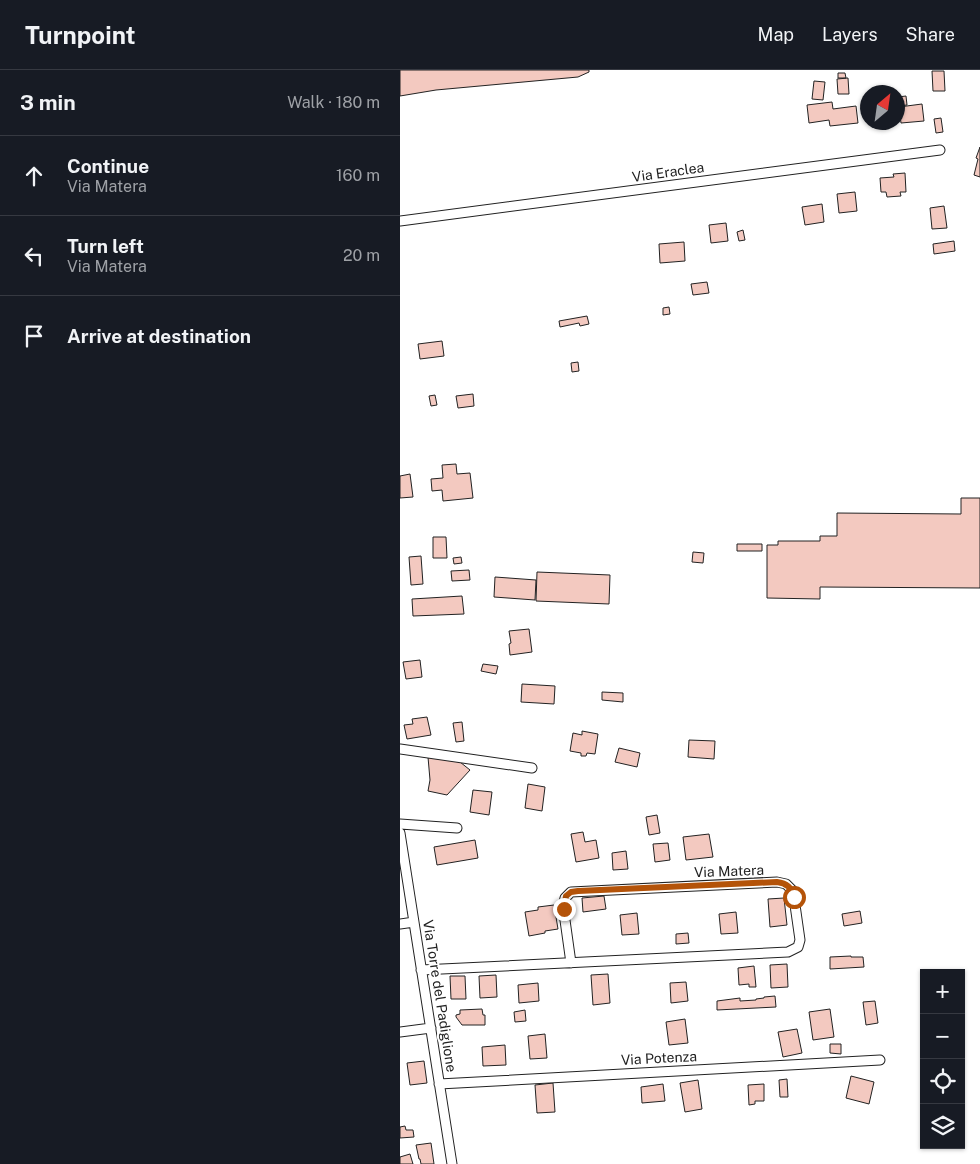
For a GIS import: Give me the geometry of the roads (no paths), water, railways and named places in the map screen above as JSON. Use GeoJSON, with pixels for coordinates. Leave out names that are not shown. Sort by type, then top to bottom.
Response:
{"type":"FeatureCollection","features":[{"type":"Feature","properties":{"kind":"street","name":"Via Eraclea"},"geometry":{"type":"LineString","coordinates":[[400,221],[940,150]]}},
{"type":"Feature","properties":{"kind":"street"},"geometry":{"type":"LineString","coordinates":[[400,749],[532,768]]}},
{"type":"Feature","properties":{"kind":"street"},"geometry":{"type":"LineString","coordinates":[[400,824],[457,828]]}},
{"type":"Feature","properties":{"kind":"street","name":"Via Torre del Padiglione"},"geometry":{"type":"LineString","coordinates":[[400,833],[452,1164]]}},
{"type":"Feature","properties":{"kind":"street","name":"Via Matera"},"geometry":{"type":"LineString","coordinates":[[421,970],[570,963],[793,951],[798,947],[800,940],[794,894],[788,886],[777,882],[571,892],[566,896],[564,904],[570,963]]}},
{"type":"Feature","properties":{"kind":"street"},"geometry":{"type":"LineString","coordinates":[[400,924],[414,922]]}},
{"type":"Feature","properties":{"kind":"street"},"geometry":{"type":"LineString","coordinates":[[400,1032],[431,1028]]}},
{"type":"Feature","properties":{"kind":"street","name":"Via Potenza"},"geometry":{"type":"LineString","coordinates":[[439,1084],[880,1060]]}}]}
